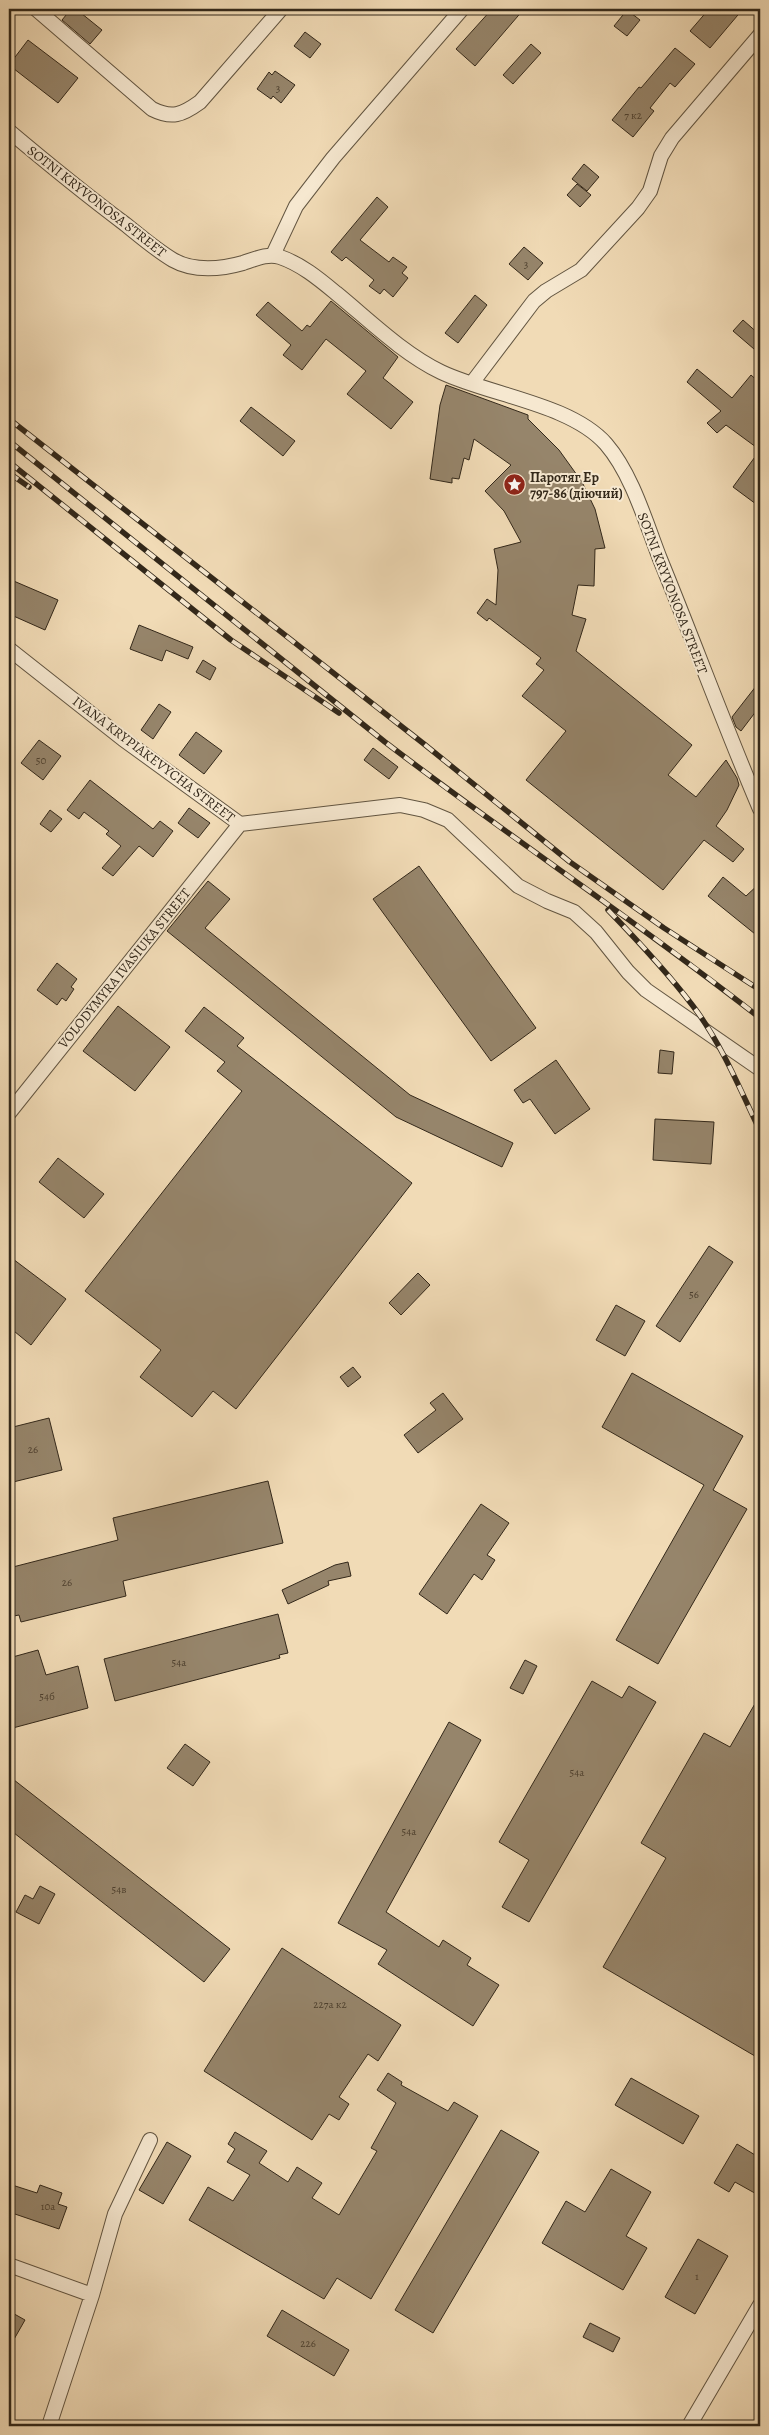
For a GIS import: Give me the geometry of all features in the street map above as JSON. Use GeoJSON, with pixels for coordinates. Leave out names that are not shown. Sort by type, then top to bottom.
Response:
{"type":"FeatureCollection","features":[{"type":"Feature","properties":{"kind":"street"},"geometry":{"type":"LineString","coordinates":[[36,9],[152,108],[165,115],[186,112],[200,102],[281,9]]}},
{"type":"Feature","properties":{"kind":"street"},"geometry":{"type":"LineString","coordinates":[[273,255],[296,206],[332,158],[462,9]]}},
{"type":"Feature","properties":{"kind":"street"},"geometry":{"type":"LineString","coordinates":[[472,383],[534,301],[546,291],[581,270],[638,208],[650,191],[660,156],[672,138],[760,35]]}},
{"type":"Feature","properties":{"kind":"street","name":"SOTNI KRYVONOSA STREET"},"geometry":{"type":"LineString","coordinates":[[9,131],[81,190],[173,260],[193,267],[219,268],[273,255],[298,265],[320,280],[419,359],[441,372],[541,406],[580,424],[601,439],[611,451],[638,502],[725,728],[760,809]]}},
{"type":"Feature","properties":{"kind":"street","name":"IVANA KRYPIAKEVYCHA STREET"},"geometry":{"type":"LineString","coordinates":[[9,649],[123,738],[240,824],[400,805],[448,820],[518,886],[574,912],[596,932],[628,972],[646,990],[760,1069]]}},
{"type":"Feature","properties":{"kind":"street","name":"VOLODYMYRA IVASIUKA STREET"},"geometry":{"type":"LineString","coordinates":[[9,1113],[240,824]]}},
{"type":"Feature","properties":{"kind":"street"},"geometry":{"type":"LineString","coordinates":[[49,2426],[92,2295],[115,2214],[150,2140]]}},
{"type":"Feature","properties":{"kind":"street"},"geometry":{"type":"LineString","coordinates":[[9,2265],[92,2295]]}},
{"type":"Feature","properties":{"kind":"street"},"geometry":{"type":"LineString","coordinates":[[689,2426],[760,2305]]}},
{"type":"Feature","properties":{"kind":"building"},"geometry":{"type":"Polygon","coordinates":[[[71,9],[76,9],[102,30],[90,44],[62,20],[71,9]]]}},
{"type":"Feature","properties":{"kind":"building"},"geometry":{"type":"Polygon","coordinates":[[[492,9],[524,9],[475,66],[456,49],[492,9]]]}},
{"type":"Feature","properties":{"kind":"building"},"geometry":{"type":"Polygon","coordinates":[[[709,9],[743,9],[710,48],[690,31],[709,9]]]}},
{"type":"Feature","properties":{"kind":"building"},"geometry":{"type":"Polygon","coordinates":[[[627,10],[640,20],[627,36],[614,26],[627,10]]]}},
{"type":"Feature","properties":{"kind":"building"},"geometry":{"type":"Polygon","coordinates":[[[305,32],[321,44],[310,58],[294,46],[305,32]]]}},
{"type":"Feature","properties":{"kind":"building"},"geometry":{"type":"Polygon","coordinates":[[[28,40],[78,78],[58,103],[9,65],[28,40]]]}},
{"type":"Feature","properties":{"kind":"building"},"geometry":{"type":"Polygon","coordinates":[[[531,44],[541,53],[513,84],[503,75],[531,44]]]}},
{"type":"Feature","properties":{"kind":"building"},"geometry":{"type":"Polygon","coordinates":[[[675,48],[695,64],[675,87],[670,83],[650,108],[654,111],[633,137],[612,120],[675,48]]]}},
{"type":"Feature","properties":{"kind":"building"},"geometry":{"type":"Polygon","coordinates":[[[275,71],[295,85],[281,103],[273,96],[271,99],[257,89],[269,72],[272,75],[275,71]]]}},
{"type":"Feature","properties":{"kind":"building"},"geometry":{"type":"Polygon","coordinates":[[[584,164],[599,177],[587,191],[572,179],[584,164]]]}},
{"type":"Feature","properties":{"kind":"building"},"geometry":{"type":"Polygon","coordinates":[[[577,184],[591,195],[580,207],[567,195],[577,184]]]}},
{"type":"Feature","properties":{"kind":"building"},"geometry":{"type":"Polygon","coordinates":[[[377,197],[388,207],[360,240],[389,262],[393,257],[407,267],[402,273],[408,278],[393,297],[384,289],[380,294],[369,286],[374,280],[346,257],[342,261],[331,252],[377,197]]]}},
{"type":"Feature","properties":{"kind":"building"},"geometry":{"type":"Polygon","coordinates":[[[524,247],[543,263],[528,280],[509,264],[524,247]]]}},
{"type":"Feature","properties":{"kind":"building"},"geometry":{"type":"Polygon","coordinates":[[[475,295],[487,305],[458,343],[445,333],[475,295]]]}},
{"type":"Feature","properties":{"kind":"building"},"geometry":{"type":"Polygon","coordinates":[[[331,301],[398,357],[383,378],[413,402],[391,429],[347,394],[366,371],[326,339],[302,370],[283,355],[291,345],[256,315],[268,302],[302,331],[307,325],[310,327],[331,301]]]}},
{"type":"Feature","properties":{"kind":"building"},"geometry":{"type":"Polygon","coordinates":[[[743,320],[760,335],[760,341],[754,349],[733,331],[743,320]]]}},
{"type":"Feature","properties":{"kind":"building"},"geometry":{"type":"Polygon","coordinates":[[[697,369],[732,398],[751,375],[760,383],[760,450],[726,425],[717,433],[707,423],[721,411],[687,382],[697,369]]]}},
{"type":"Feature","properties":{"kind":"building"},"geometry":{"type":"Polygon","coordinates":[[[446,385],[528,415],[528,419],[559,450],[582,482],[595,509],[605,548],[595,549],[594,586],[578,585],[572,615],[586,619],[576,651],[692,745],[668,775],[696,797],[726,760],[739,785],[727,810],[716,826],[744,849],[733,862],[704,840],[663,890],[526,780],[566,731],[522,696],[544,670],[536,664],[541,658],[489,618],[487,621],[477,613],[487,599],[496,605],[498,570],[494,549],[521,542],[504,511],[485,491],[511,465],[474,439],[469,460],[464,458],[459,479],[452,478],[452,483],[430,479],[440,405],[446,385]]]}},
{"type":"Feature","properties":{"kind":"building"},"geometry":{"type":"Polygon","coordinates":[[[251,407],[295,441],[283,456],[240,421],[251,407]]]}},
{"type":"Feature","properties":{"kind":"building"},"geometry":{"type":"Polygon","coordinates":[[[760,450],[760,507],[733,487],[760,450]]]}},
{"type":"Feature","properties":{"kind":"building"},"geometry":{"type":"Polygon","coordinates":[[[9,579],[58,600],[45,630],[9,614],[9,579]]]}},
{"type":"Feature","properties":{"kind":"building"},"geometry":{"type":"Polygon","coordinates":[[[139,625],[193,647],[188,659],[166,650],[162,661],[130,649],[139,625]]]}},
{"type":"Feature","properties":{"kind":"building"},"geometry":{"type":"Polygon","coordinates":[[[203,660],[216,668],[210,680],[196,672],[203,660]]]}},
{"type":"Feature","properties":{"kind":"building"},"geometry":{"type":"Polygon","coordinates":[[[760,681],[760,706],[741,731],[736,727],[732,717],[760,681]]]}},
{"type":"Feature","properties":{"kind":"building"},"geometry":{"type":"Polygon","coordinates":[[[159,704],[171,712],[153,739],[141,730],[159,704]]]}},
{"type":"Feature","properties":{"kind":"building"},"geometry":{"type":"Polygon","coordinates":[[[196,732],[222,751],[204,774],[179,755],[196,732]]]}},
{"type":"Feature","properties":{"kind":"building"},"geometry":{"type":"Polygon","coordinates":[[[39,740],[61,756],[43,780],[21,763],[39,740]]]}},
{"type":"Feature","properties":{"kind":"building"},"geometry":{"type":"Polygon","coordinates":[[[373,748],[398,767],[389,779],[364,760],[373,748]]]}},
{"type":"Feature","properties":{"kind":"building"},"geometry":{"type":"Polygon","coordinates":[[[90,780],[153,829],[160,821],[173,831],[153,857],[139,846],[113,876],[102,868],[121,846],[106,834],[109,831],[84,812],[79,819],[67,810],[90,780]]]}},
{"type":"Feature","properties":{"kind":"building"},"geometry":{"type":"Polygon","coordinates":[[[189,808],[210,823],[198,838],[178,823],[189,808]]]}},
{"type":"Feature","properties":{"kind":"building"},"geometry":{"type":"Polygon","coordinates":[[[50,810],[62,819],[51,832],[40,824],[50,810]]]}},
{"type":"Feature","properties":{"kind":"building"},"geometry":{"type":"Polygon","coordinates":[[[419,866],[536,1028],[491,1061],[373,899],[419,866]]]}},
{"type":"Feature","properties":{"kind":"building"},"geometry":{"type":"Polygon","coordinates":[[[723,877],[746,896],[760,883],[760,938],[708,896],[723,877]]]}},
{"type":"Feature","properties":{"kind":"building"},"geometry":{"type":"Polygon","coordinates":[[[208,881],[230,899],[205,928],[410,1095],[513,1143],[502,1167],[396,1117],[167,931],[208,881]]]}},
{"type":"Feature","properties":{"kind":"building"},"geometry":{"type":"Polygon","coordinates":[[[57,963],[77,979],[71,987],[74,989],[66,1001],[62,998],[57,1005],[37,990],[57,963]]]}},
{"type":"Feature","properties":{"kind":"building"},"geometry":{"type":"Polygon","coordinates":[[[118,1006],[170,1047],[135,1091],[83,1051],[118,1006]]]}},
{"type":"Feature","properties":{"kind":"building"},"geometry":{"type":"Polygon","coordinates":[[[204,1007],[244,1038],[237,1046],[412,1183],[236,1409],[213,1391],[192,1417],[140,1377],[161,1350],[85,1291],[242,1091],[217,1071],[225,1062],[185,1031],[204,1007]]]}},
{"type":"Feature","properties":{"kind":"building"},"geometry":{"type":"Polygon","coordinates":[[[660,1050],[674,1052],[672,1074],[658,1073],[660,1050]]]}},
{"type":"Feature","properties":{"kind":"building"},"geometry":{"type":"Polygon","coordinates":[[[556,1060],[590,1109],[555,1134],[530,1099],[523,1103],[514,1090],[556,1060]]]}},
{"type":"Feature","properties":{"kind":"building"},"geometry":{"type":"Polygon","coordinates":[[[655,1119],[714,1122],[711,1164],[653,1160],[655,1119]]]}},
{"type":"Feature","properties":{"kind":"building"},"geometry":{"type":"Polygon","coordinates":[[[58,1158],[104,1194],[84,1218],[39,1182],[58,1158]]]}},
{"type":"Feature","properties":{"kind":"building"},"geometry":{"type":"Polygon","coordinates":[[[709,1246],[733,1262],[680,1342],[656,1326],[709,1246]]]}},
{"type":"Feature","properties":{"kind":"building"},"geometry":{"type":"Polygon","coordinates":[[[9,1256],[66,1299],[31,1345],[9,1327],[9,1256]]]}},
{"type":"Feature","properties":{"kind":"building"},"geometry":{"type":"Polygon","coordinates":[[[418,1273],[430,1285],[401,1315],[389,1303],[418,1273]]]}},
{"type":"Feature","properties":{"kind":"building"},"geometry":{"type":"Polygon","coordinates":[[[616,1305],[645,1321],[625,1356],[596,1340],[616,1305]]]}},
{"type":"Feature","properties":{"kind":"building"},"geometry":{"type":"Polygon","coordinates":[[[353,1367],[361,1377],[348,1387],[340,1377],[353,1367]]]}},
{"type":"Feature","properties":{"kind":"building"},"geometry":{"type":"Polygon","coordinates":[[[632,1373],[743,1436],[713,1490],[747,1509],[658,1664],[616,1640],[704,1485],[602,1427],[632,1373]]]}},
{"type":"Feature","properties":{"kind":"building"},"geometry":{"type":"Polygon","coordinates":[[[443,1393],[463,1419],[418,1453],[404,1435],[436,1410],[430,1403],[443,1393]]]}},
{"type":"Feature","properties":{"kind":"building"},"geometry":{"type":"Polygon","coordinates":[[[49,1418],[62,1470],[9,1483],[9,1428],[49,1418]]]}},
{"type":"Feature","properties":{"kind":"building"},"geometry":{"type":"Polygon","coordinates":[[[268,1481],[283,1543],[123,1581],[126,1596],[21,1622],[19,1615],[9,1617],[9,1568],[118,1540],[113,1518],[268,1481]]]}},
{"type":"Feature","properties":{"kind":"building"},"geometry":{"type":"Polygon","coordinates":[[[481,1504],[509,1523],[487,1555],[495,1560],[482,1580],[474,1574],[447,1614],[419,1594],[481,1504]]]}},
{"type":"Feature","properties":{"kind":"building"},"geometry":{"type":"Polygon","coordinates":[[[348,1562],[351,1576],[328,1581],[329,1585],[288,1604],[282,1590],[335,1565],[348,1562]]]}},
{"type":"Feature","properties":{"kind":"building"},"geometry":{"type":"Polygon","coordinates":[[[278,1614],[288,1653],[279,1655],[280,1658],[115,1701],[104,1659],[278,1614]]]}},
{"type":"Feature","properties":{"kind":"building"},"geometry":{"type":"Polygon","coordinates":[[[38,1650],[46,1675],[78,1666],[88,1708],[9,1729],[9,1658],[38,1650]]]}},
{"type":"Feature","properties":{"kind":"building"},"geometry":{"type":"Polygon","coordinates":[[[525,1660],[537,1666],[523,1694],[510,1688],[525,1660]]]}},
{"type":"Feature","properties":{"kind":"building"},"geometry":{"type":"Polygon","coordinates":[[[592,1681],[622,1698],[629,1686],[656,1702],[529,1922],[502,1907],[529,1860],[499,1842],[592,1681]]]}},
{"type":"Feature","properties":{"kind":"building"},"geometry":{"type":"Polygon","coordinates":[[[760,1695],[760,2059],[603,1967],[666,1858],[641,1843],[704,1733],[730,1747],[760,1695]]]}},
{"type":"Feature","properties":{"kind":"building"},"geometry":{"type":"Polygon","coordinates":[[[449,1722],[481,1740],[386,1912],[439,1947],[443,1940],[471,1958],[467,1965],[499,1985],[473,2026],[378,1964],[387,1950],[338,1923],[449,1722]]]}},
{"type":"Feature","properties":{"kind":"building"},"geometry":{"type":"Polygon","coordinates":[[[185,1744],[210,1762],[193,1786],[167,1768],[185,1744]]]}},
{"type":"Feature","properties":{"kind":"building"},"geometry":{"type":"Polygon","coordinates":[[[9,1776],[230,1949],[204,1982],[9,1829],[9,1776]]]}},
{"type":"Feature","properties":{"kind":"building"},"geometry":{"type":"Polygon","coordinates":[[[40,1886],[55,1894],[39,1924],[16,1912],[25,1895],[33,1899],[40,1886]]]}},
{"type":"Feature","properties":{"kind":"building"},"geometry":{"type":"Polygon","coordinates":[[[282,1948],[401,2025],[378,2061],[368,2054],[339,2097],[349,2104],[339,2120],[329,2114],[312,2140],[204,2071],[282,1948]]]}},
{"type":"Feature","properties":{"kind":"building"},"geometry":{"type":"Polygon","coordinates":[[[388,2073],[402,2082],[401,2085],[448,2111],[454,2102],[478,2116],[371,2299],[337,2278],[324,2299],[189,2220],[208,2187],[233,2201],[250,2175],[227,2162],[235,2149],[228,2144],[235,2132],[267,2151],[259,2163],[288,2182],[297,2167],[322,2183],[312,2198],[339,2215],[377,2151],[371,2148],[396,2103],[377,2090],[388,2073]]]}},
{"type":"Feature","properties":{"kind":"building"},"geometry":{"type":"Polygon","coordinates":[[[631,2078],[699,2116],[683,2144],[615,2105],[631,2078]]]}},
{"type":"Feature","properties":{"kind":"building"},"geometry":{"type":"Polygon","coordinates":[[[501,2130],[539,2152],[433,2333],[395,2310],[501,2130]]]}},
{"type":"Feature","properties":{"kind":"building"},"geometry":{"type":"Polygon","coordinates":[[[167,2142],[191,2156],[163,2204],[139,2190],[167,2142]]]}},
{"type":"Feature","properties":{"kind":"building"},"geometry":{"type":"Polygon","coordinates":[[[737,2144],[760,2158],[760,2196],[735,2182],[729,2192],[714,2183],[737,2144]]]}},
{"type":"Feature","properties":{"kind":"building"},"geometry":{"type":"Polygon","coordinates":[[[611,2169],[651,2192],[626,2236],[647,2248],[623,2290],[542,2243],[566,2201],[585,2212],[611,2169]]]}},
{"type":"Feature","properties":{"kind":"building"},"geometry":{"type":"Polygon","coordinates":[[[9,2184],[37,2193],[40,2185],[62,2193],[58,2204],[67,2207],[59,2229],[9,2212],[9,2184]]]}},
{"type":"Feature","properties":{"kind":"building"},"geometry":{"type":"Polygon","coordinates":[[[698,2239],[728,2256],[695,2314],[665,2297],[698,2239]]]}},
{"type":"Feature","properties":{"kind":"building"},"geometry":{"type":"Polygon","coordinates":[[[282,2310],[349,2350],[334,2376],[267,2336],[282,2310]]]}},
{"type":"Feature","properties":{"kind":"building"},"geometry":{"type":"Polygon","coordinates":[[[9,2311],[25,2320],[9,2348],[9,2311]]]}},
{"type":"Feature","properties":{"kind":"building"},"geometry":{"type":"Polygon","coordinates":[[[590,2323],[620,2338],[613,2352],[583,2337],[590,2323]]]}},
{"type":"Feature","properties":{"kind":"railway"},"geometry":{"type":"LineString","coordinates":[[9,419],[424,744],[570,862],[664,928],[760,990]]}},
{"type":"Feature","properties":{"kind":"railway"},"geometry":{"type":"LineString","coordinates":[[9,441],[385,742],[714,982],[760,1018]]}},
{"type":"Feature","properties":{"kind":"railway"},"geometry":{"type":"LineString","coordinates":[[9,462],[231,640],[339,713]]}},
{"type":"Feature","properties":{"kind":"railway"},"geometry":{"type":"LineString","coordinates":[[9,473],[29,487]]}},
{"type":"Feature","properties":{"kind":"railway"},"geometry":{"type":"LineString","coordinates":[[608,910],[663,969],[703,1020],[729,1067],[760,1131]]}},
{"type":"Feature","properties":{"kind":"place","name":"Паротяг Ер 797-86 (діючий)"},"geometry":{"type":"Point","coordinates":[514,485]}}]}
